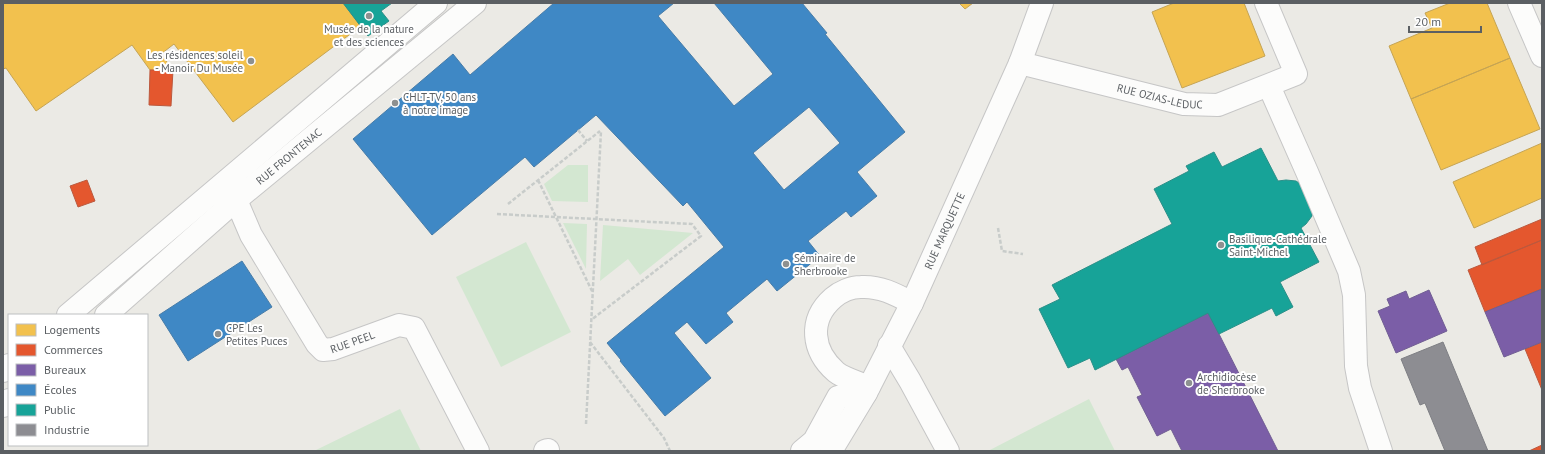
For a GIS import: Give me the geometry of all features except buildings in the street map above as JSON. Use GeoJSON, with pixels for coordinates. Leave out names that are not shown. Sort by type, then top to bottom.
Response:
{"type":"FeatureCollection","features":[{"type":"Feature","properties":{"kind":"street","name":"RUE FRONTENAC"},"geometry":{"type":"LineString","coordinates":[[69,314],[436,3]]}},
{"type":"Feature","properties":{"kind":"street","name":"RUE FRONTENAC"},"geometry":{"type":"LineString","coordinates":[[107,314],[236,200],[475,3]]}},
{"type":"Feature","properties":{"kind":"street","name":"RUE MARQUETTE"},"geometry":{"type":"LineString","coordinates":[[831,451],[868,390],[912,302],[1020,63],[1042,3]]}},
{"type":"Feature","properties":{"kind":"street","name":"RUE OZIAS-LEDUC"},"geometry":{"type":"LineString","coordinates":[[1020,63],[1184,104],[1218,105],[1296,74],[1266,3]]}},
{"type":"Feature","properties":{"kind":"street"},"geometry":{"type":"LineString","coordinates":[[1519,3],[1535,20],[1542,56]]}},
{"type":"Feature","properties":{"kind":"street"},"geometry":{"type":"LineString","coordinates":[[1269,86],[1349,271],[1354,295],[1356,366],[1364,402],[1381,451]]}},
{"type":"Feature","properties":{"kind":"street","name":"RUE PEEL"},"geometry":{"type":"LineString","coordinates":[[225,181],[236,200],[255,242],[317,344],[324,350],[333,349],[399,325],[414,328],[478,451]]}},
{"type":"Feature","properties":{"kind":"street"},"geometry":{"type":"LineString","coordinates":[[868,390],[837,373],[827,362],[817,342],[815,329],[818,316],[825,305],[836,296],[846,290],[859,287],[874,287],[886,290],[912,302]]}},
{"type":"Feature","properties":{"kind":"street"},"geometry":{"type":"LineString","coordinates":[[889,346],[948,451]]}},
{"type":"Feature","properties":{"kind":"street"},"geometry":{"type":"LineString","coordinates":[[802,451],[814,441],[838,397],[868,390]]}},
{"type":"Feature","properties":{"kind":"path"},"geometry":{"type":"LineString","coordinates":[[578,130],[587,141]]}},
{"type":"Feature","properties":{"kind":"path"},"geometry":{"type":"LineString","coordinates":[[508,204],[601,131],[586,424]]}},
{"type":"Feature","properties":{"kind":"path"},"geometry":{"type":"LineString","coordinates":[[538,180],[592,292]]}},
{"type":"Feature","properties":{"kind":"path"},"geometry":{"type":"LineString","coordinates":[[497,214],[692,224],[701,236],[591,320]]}},
{"type":"Feature","properties":{"kind":"path"},"geometry":{"type":"LineString","coordinates":[[998,228],[1002,251],[1023,254]]}},
{"type":"Feature","properties":{"kind":"path"},"geometry":{"type":"LineString","coordinates":[[590,342],[664,438],[670,451]]}},
{"type":"Feature","properties":{"kind":"green space"},"geometry":{"type":"Polygon","coordinates":[[[568,165],[588,165],[588,202],[552,201],[544,184],[568,165]]]}},
{"type":"Feature","properties":{"kind":"green space"},"geometry":{"type":"Polygon","coordinates":[[[563,223],[587,224],[586,269],[563,223]]]}},
{"type":"Feature","properties":{"kind":"green space"},"geometry":{"type":"Polygon","coordinates":[[[603,225],[693,233],[640,275],[628,259],[600,281],[603,225]]]}},
{"type":"Feature","properties":{"kind":"green space"},"geometry":{"type":"Polygon","coordinates":[[[526,242],[571,332],[501,367],[456,277],[526,242]]]}},
{"type":"Feature","properties":{"kind":"green space"},"geometry":{"type":"Polygon","coordinates":[[[1089,399],[1115,451],[988,451],[1089,399]]]}},
{"type":"Feature","properties":{"kind":"green space"},"geometry":{"type":"Polygon","coordinates":[[[400,409],[421,451],[314,451],[400,409]]]}},
{"type":"Feature","properties":{"kind":"place","name":"Musée de la nature et des sciences"},"geometry":{"type":"Point","coordinates":[369,16]}},
{"type":"Feature","properties":{"kind":"place","name":"Les résidences soleil - Manoir Du Musée"},"geometry":{"type":"Point","coordinates":[251,61]}},
{"type":"Feature","properties":{"kind":"place","name":"CHLT-TV, 50 ans à notre image"},"geometry":{"type":"Point","coordinates":[395,103]}},
{"type":"Feature","properties":{"kind":"place","name":"Basilique-Cathédrale Saint-Michel"},"geometry":{"type":"Point","coordinates":[1221,245]}},
{"type":"Feature","properties":{"kind":"place","name":"Séminaire de Sherbrooke"},"geometry":{"type":"Point","coordinates":[786,264]}},
{"type":"Feature","properties":{"kind":"place","name":"CPE Les Petites Puces"},"geometry":{"type":"Point","coordinates":[218,334]}},
{"type":"Feature","properties":{"kind":"place","name":"Archidiocèse de Sherbrooke"},"geometry":{"type":"Point","coordinates":[1189,383]}}]}
